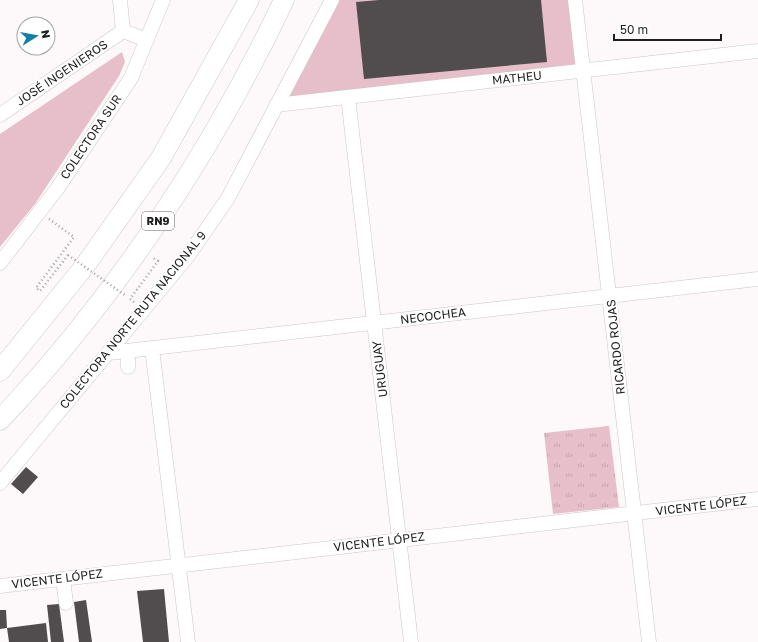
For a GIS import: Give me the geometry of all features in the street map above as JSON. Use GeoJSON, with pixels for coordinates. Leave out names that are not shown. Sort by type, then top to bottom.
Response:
{"type":"FeatureCollection","features":[{"type":"Feature","properties":{"kind":"highway","name":"RN9"},"geometry":{"type":"LineString","coordinates":[[0,371],[84,267],[156,164],[201,88],[249,0]]}},
{"type":"Feature","properties":{"kind":"highway","name":"RN9"},"geometry":{"type":"LineString","coordinates":[[0,420],[20,399],[90,314],[141,247],[176,195],[219,124],[284,0]]}},
{"type":"Feature","properties":{"kind":"street"},"geometry":{"type":"LineString","coordinates":[[120,0],[123,31],[147,40]]}},
{"type":"Feature","properties":{"kind":"street","name":"COLECTORA SUR"},"geometry":{"type":"LineString","coordinates":[[0,263],[40,213],[98,130],[131,78],[162,0]]}},
{"type":"Feature","properties":{"kind":"street","name":"COLECTORA NORTE RUTA NACIONAL 9"},"geometry":{"type":"LineString","coordinates":[[0,483],[188,256],[224,204],[332,0]]}},
{"type":"Feature","properties":{"kind":"street","name":"RICARDO ROJAS"},"geometry":{"type":"LineString","coordinates":[[575,0],[632,513],[649,642]]}},
{"type":"Feature","properties":{"kind":"street","name":"JOSÉ INGENIEROS"},"geometry":{"type":"LineString","coordinates":[[0,115],[123,31]]}},
{"type":"Feature","properties":{"kind":"street","name":"MATHEU"},"geometry":{"type":"LineString","coordinates":[[276,104],[758,51]]}},
{"type":"Feature","properties":{"kind":"street","name":"URUGUAY"},"geometry":{"type":"LineString","coordinates":[[348,96],[411,642]]}},
{"type":"Feature","properties":{"kind":"street","name":"NECOCHEA"},"geometry":{"type":"LineString","coordinates":[[109,353],[758,279]]}},
{"type":"Feature","properties":{"kind":"street"},"geometry":{"type":"LineString","coordinates":[[152,348],[188,642]]}},
{"type":"Feature","properties":{"kind":"street"},"geometry":{"type":"LineString","coordinates":[[128,351],[128,367]]}},
{"type":"Feature","properties":{"kind":"street","name":"VICENTE LÓPEZ"},"geometry":{"type":"LineString","coordinates":[[0,586],[758,499]]}},
{"type":"Feature","properties":{"kind":"street","name":"RICARDO ROJAS"},"geometry":{"type":"LineString","coordinates":[[632,513],[644,642]]}},
{"type":"Feature","properties":{"kind":"street"},"geometry":{"type":"LineString","coordinates":[[63,579],[66,603]]}},
{"type":"Feature","properties":{"kind":"path"},"geometry":{"type":"LineString","coordinates":[[40,213],[74,237],[36,288],[40,291],[68,255],[126,296],[131,290]]}},
{"type":"Feature","properties":{"kind":"path"},"geometry":{"type":"LineString","coordinates":[[144,309],[130,299],[158,261],[154,258],[149,264]]}},
{"type":"Feature","properties":{"kind":"green space"},"geometry":{"type":"Polygon","coordinates":[[[332,0],[570,0],[578,70],[276,105],[332,0]]]}},
{"type":"Feature","properties":{"kind":"green space"},"geometry":{"type":"Polygon","coordinates":[[[122,52],[125,62],[119,76],[35,204],[0,247],[0,134],[122,52]]]}},
{"type":"Feature","properties":{"kind":"green space"},"geometry":{"type":"Polygon","coordinates":[[[609,426],[619,507],[553,514],[544,433],[609,426]]]}},
{"type":"Feature","properties":{"kind":"building"},"geometry":{"type":"Polygon","coordinates":[[[379,0],[541,0],[547,62],[364,79],[356,2],[379,0]]]}},
{"type":"Feature","properties":{"kind":"building"},"geometry":{"type":"Polygon","coordinates":[[[26,467],[38,477],[23,494],[11,484],[26,467]]]}},
{"type":"Feature","properties":{"kind":"building"},"geometry":{"type":"Polygon","coordinates":[[[164,589],[169,642],[143,642],[137,591],[164,589]]]}},
{"type":"Feature","properties":{"kind":"building"},"geometry":{"type":"Polygon","coordinates":[[[86,600],[92,642],[79,642],[74,602],[86,600]]]}},
{"type":"Feature","properties":{"kind":"building"},"geometry":{"type":"Polygon","coordinates":[[[59,604],[64,642],[51,642],[47,605],[59,604]]]}},
{"type":"Feature","properties":{"kind":"building"},"geometry":{"type":"Polygon","coordinates":[[[0,610],[6,610],[7,628],[0,629],[0,610]]]}},
{"type":"Feature","properties":{"kind":"building"},"geometry":{"type":"Polygon","coordinates":[[[46,623],[48,642],[9,642],[7,628],[46,623]]]}}]}
